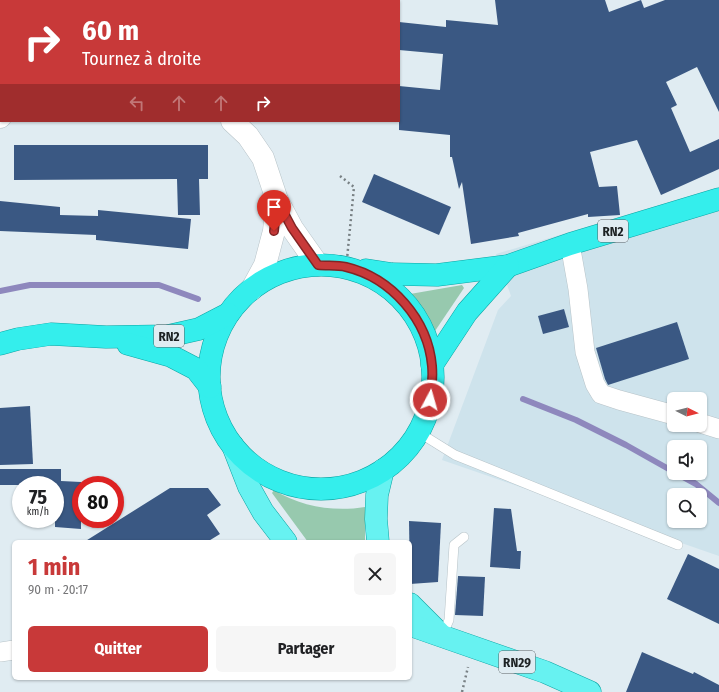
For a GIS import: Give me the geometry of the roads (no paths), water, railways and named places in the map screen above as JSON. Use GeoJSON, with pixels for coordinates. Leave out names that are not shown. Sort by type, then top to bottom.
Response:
{"type":"FeatureCollection","features":[{"type":"Feature","properties":{"kind":"highway","name":"RN2"},"geometry":{"type":"LineString","coordinates":[[346,267],[392,274],[437,275],[508,266],[570,244],[719,198]]}},
{"type":"Feature","properties":{"kind":"highway"},"geometry":{"type":"LineString","coordinates":[[318,265],[346,267],[370,276],[386,286],[400,298],[412,312],[422,329],[432,365],[430,400],[418,432],[405,451],[383,470],[368,479],[342,487],[320,489],[303,488],[287,484],[266,475],[244,458],[233,446],[217,418],[212,403],[210,368],[213,349],[219,331],[228,314],[252,289],[266,279],[291,269],[318,265]]}},
{"type":"Feature","properties":{"kind":"highway","name":"RN2"},"geometry":{"type":"LineString","coordinates":[[432,365],[467,312],[508,266]]}},
{"type":"Feature","properties":{"kind":"highway","name":"RN2"},"geometry":{"type":"LineString","coordinates":[[0,344],[18,339],[51,334],[106,337],[168,336],[199,329],[228,314]]}},
{"type":"Feature","properties":{"kind":"highway","name":"RN2"},"geometry":{"type":"LineString","coordinates":[[106,337],[171,356],[196,369],[210,387]]}},
{"type":"Feature","properties":{"kind":"main road"},"geometry":{"type":"LineString","coordinates":[[233,446],[249,487],[263,512],[284,540]]}},
{"type":"Feature","properties":{"kind":"main road"},"geometry":{"type":"LineString","coordinates":[[378,540],[376,519],[377,495],[383,470]]}},
{"type":"Feature","properties":{"kind":"main road","name":"RN29"},"geometry":{"type":"LineString","coordinates":[[412,606],[442,637]]}},
{"type":"Feature","properties":{"kind":"main road","name":"RN29"},"geometry":{"type":"LineString","coordinates":[[412,626],[545,672],[590,692]]}},
{"type":"Feature","properties":{"kind":"street"},"geometry":{"type":"LineString","coordinates":[[233,122],[248,136],[263,158],[277,200],[292,228],[318,265]]}},
{"type":"Feature","properties":{"kind":"street"},"geometry":{"type":"LineString","coordinates":[[252,289],[265,265],[274,231],[277,200]]}},
{"type":"Feature","properties":{"kind":"street"},"geometry":{"type":"LineString","coordinates":[[570,244],[578,289],[585,352],[595,384],[601,394],[667,413]]}},
{"type":"Feature","properties":{"kind":"street"},"geometry":{"type":"LineString","coordinates":[[707,425],[719,429]]}},
{"type":"Feature","properties":{"kind":"street"},"geometry":{"type":"LineString","coordinates":[[0,652],[12,650]]}},
{"type":"Feature","properties":{"kind":"lane"},"geometry":{"type":"LineString","coordinates":[[418,432],[455,455],[678,545]]}},
{"type":"Feature","properties":{"kind":"lane"},"geometry":{"type":"LineString","coordinates":[[442,637],[449,620],[454,545],[464,537]]}},
{"type":"Feature","properties":{"kind":"waterway"},"geometry":{"type":"LineString","coordinates":[[0,291],[30,285],[159,285],[198,299]]}},
{"type":"Feature","properties":{"kind":"waterway"},"geometry":{"type":"LineString","coordinates":[[523,399],[576,420],[626,445],[667,468]]}},
{"type":"Feature","properties":{"kind":"waterway"},"geometry":{"type":"LineString","coordinates":[[689,480],[696,484],[719,503]]}}]}
